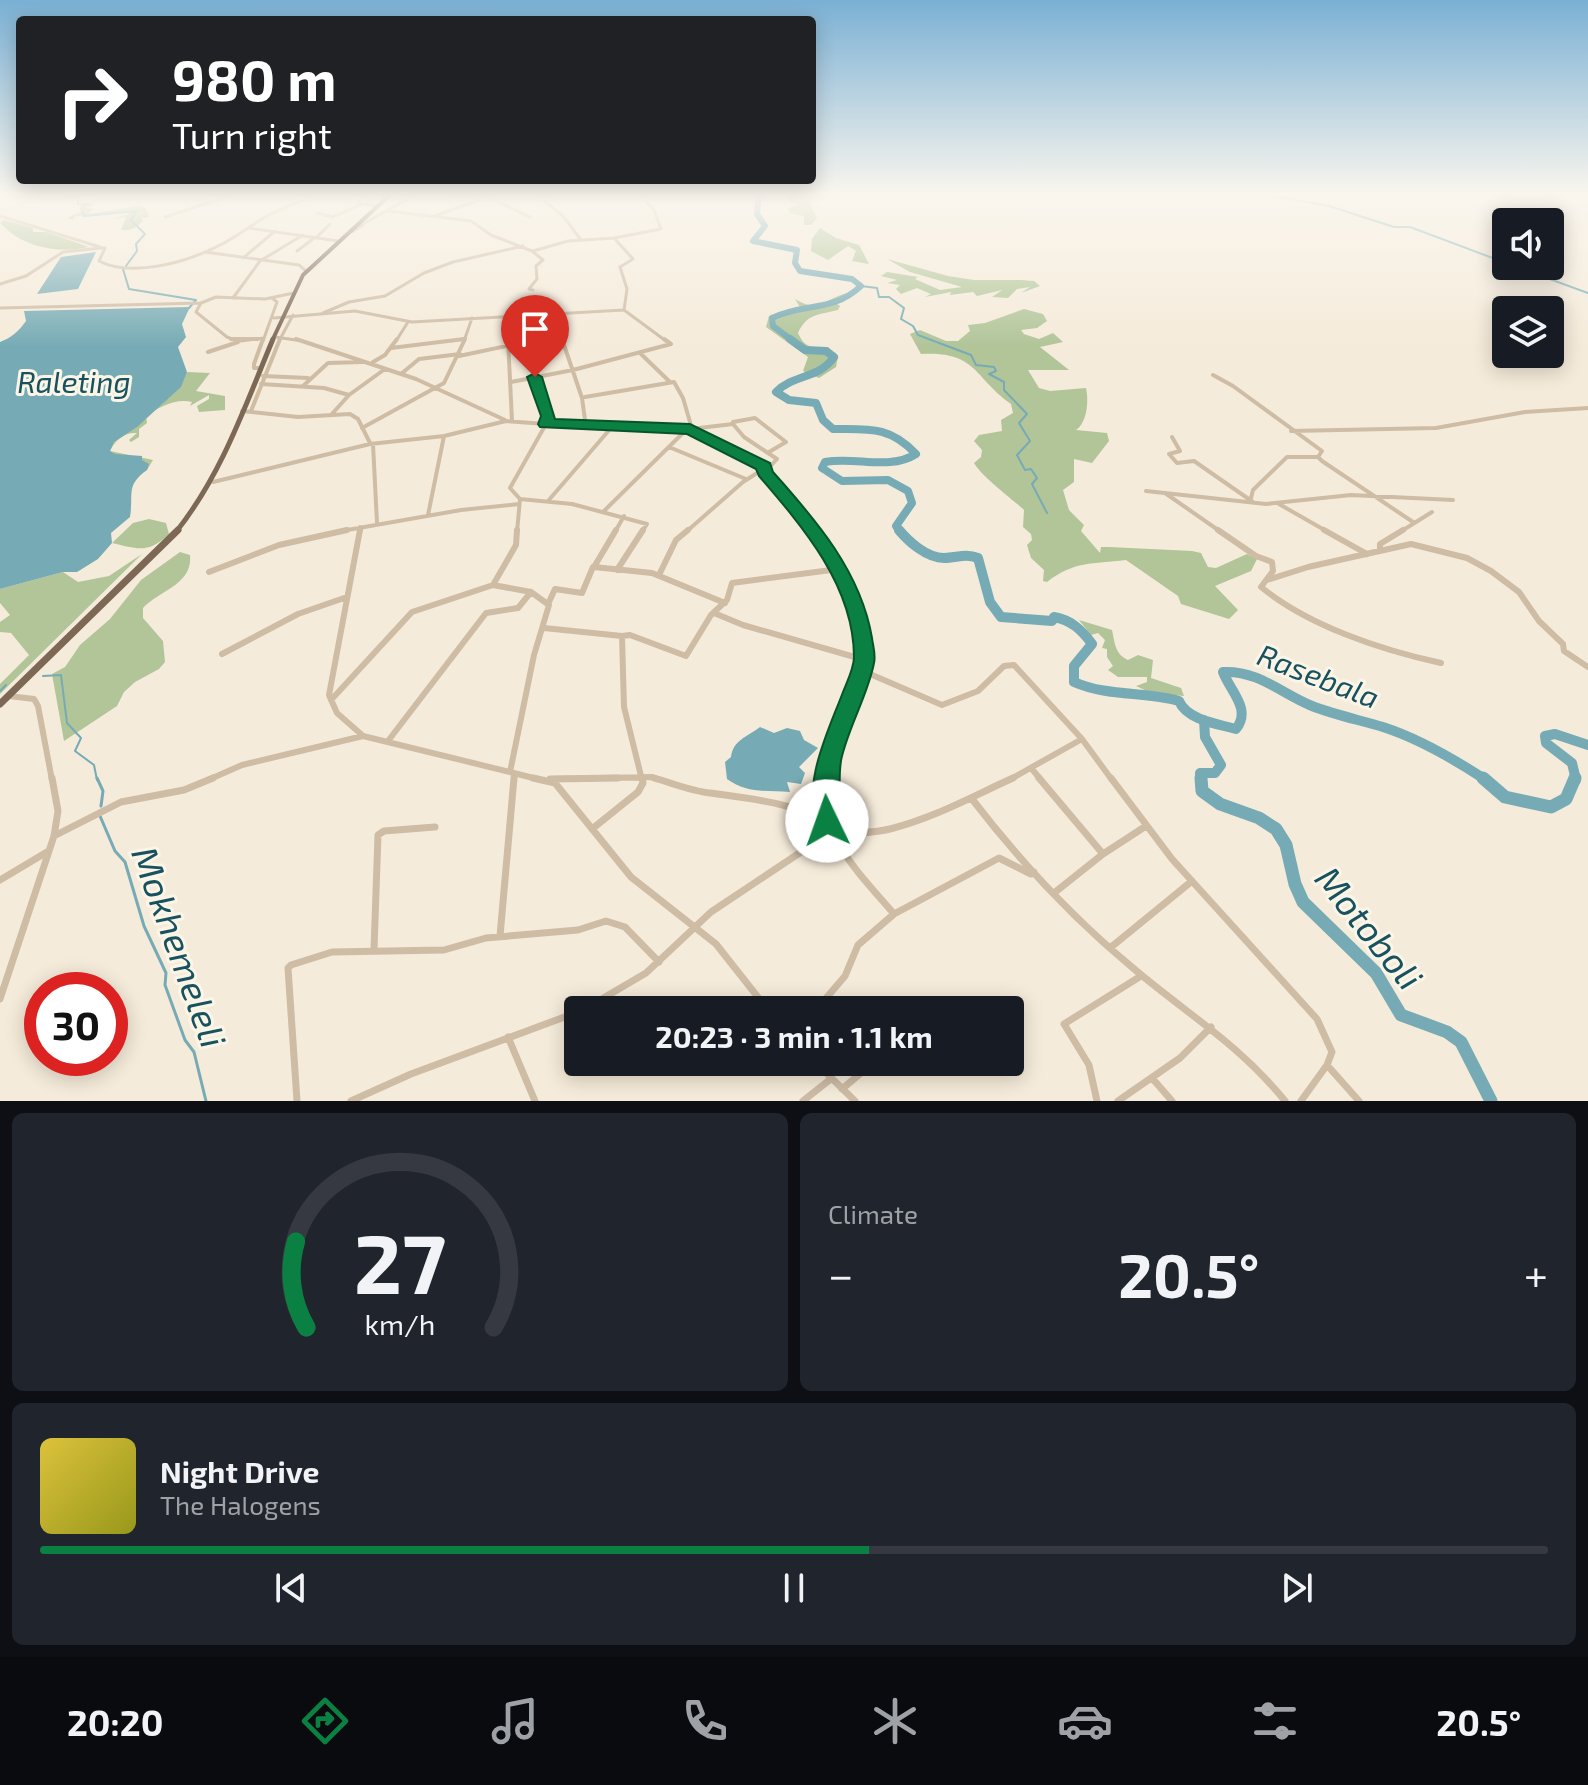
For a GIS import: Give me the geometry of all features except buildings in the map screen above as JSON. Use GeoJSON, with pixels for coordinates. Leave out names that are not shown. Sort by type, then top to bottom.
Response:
{"type":"FeatureCollection","features":[{"type":"Feature","properties":{"kind":"main road"},"geometry":{"type":"LineString","coordinates":[[0,704],[173,536],[213,482],[294,293],[305,273],[335,244]]}},
{"type":"Feature","properties":{"kind":"street"},"geometry":{"type":"LineString","coordinates":[[89,244],[105,248],[100,262],[118,267],[163,263],[217,244]]}},
{"type":"Feature","properties":{"kind":"street"},"geometry":{"type":"LineString","coordinates":[[242,258],[259,244]]}},
{"type":"Feature","properties":{"kind":"street"},"geometry":{"type":"LineString","coordinates":[[233,298],[260,261],[287,244]]}},
{"type":"Feature","properties":{"kind":"street"},"geometry":{"type":"LineString","coordinates":[[297,251],[307,244]]}},
{"type":"Feature","properties":{"kind":"street"},"geometry":{"type":"LineString","coordinates":[[204,251],[300,265],[305,273],[340,244]]}},
{"type":"Feature","properties":{"kind":"street"},"geometry":{"type":"LineString","coordinates":[[518,244],[543,260],[536,266],[537,279],[529,289],[533,290]]}},
{"type":"Feature","properties":{"kind":"street"},"geometry":{"type":"LineString","coordinates":[[532,251],[561,244]]}},
{"type":"Feature","properties":{"kind":"street"},"geometry":{"type":"LineString","coordinates":[[620,244],[633,259],[620,267],[627,289],[624,310]]}},
{"type":"Feature","properties":{"kind":"street"},"geometry":{"type":"LineString","coordinates":[[322,314],[349,302],[385,296],[424,273],[453,262],[523,246]]}},
{"type":"Feature","properties":{"kind":"street"},"geometry":{"type":"LineString","coordinates":[[0,284],[26,276],[63,252],[97,247]]}},
{"type":"Feature","properties":{"kind":"street"},"geometry":{"type":"LineString","coordinates":[[0,308],[201,303],[216,297],[271,298],[294,293]]}},
{"type":"Feature","properties":{"kind":"street"},"geometry":{"type":"LineString","coordinates":[[261,368],[254,368],[254,364],[274,318],[277,302],[271,298]]}},
{"type":"Feature","properties":{"kind":"street"},"geometry":{"type":"LineString","coordinates":[[201,303],[196,312],[227,337],[238,341]]}},
{"type":"Feature","properties":{"kind":"street"},"geometry":{"type":"LineString","coordinates":[[274,318],[355,311],[408,322],[624,310],[636,322],[671,344],[573,370],[511,382]]}},
{"type":"Feature","properties":{"kind":"street"},"geometry":{"type":"LineString","coordinates":[[251,411],[263,376],[293,315]]}},
{"type":"Feature","properties":{"kind":"street"},"geometry":{"type":"LineString","coordinates":[[558,315],[573,370],[585,397],[586,427]]}},
{"type":"Feature","properties":{"kind":"street"},"geometry":{"type":"LineString","coordinates":[[507,317],[511,382],[509,421]]}},
{"type":"Feature","properties":{"kind":"street"},"geometry":{"type":"LineString","coordinates":[[362,428],[444,383],[460,355],[472,318]]}},
{"type":"Feature","properties":{"kind":"street"},"geometry":{"type":"LineString","coordinates":[[303,386],[330,362],[380,360],[408,322]]}},
{"type":"Feature","properties":{"kind":"street"},"geometry":{"type":"LineString","coordinates":[[401,374],[419,359],[460,355],[562,334]]}},
{"type":"Feature","properties":{"kind":"street"},"geometry":{"type":"LineString","coordinates":[[275,337],[283,336],[372,362],[509,421]]}},
{"type":"Feature","properties":{"kind":"street"},"geometry":{"type":"LineString","coordinates":[[208,352],[238,341],[264,338]]}},
{"type":"Feature","properties":{"kind":"street"},"geometry":{"type":"LineString","coordinates":[[391,348],[464,339]]}},
{"type":"Feature","properties":{"kind":"street"},"geometry":{"type":"LineString","coordinates":[[640,353],[671,383]]}},
{"type":"Feature","properties":{"kind":"street"},"geometry":{"type":"LineString","coordinates":[[331,415],[349,395],[386,368]]}},
{"type":"Feature","properties":{"kind":"street"},"geometry":{"type":"LineString","coordinates":[[1213,375],[1233,386],[1322,451],[1318,457]]}},
{"type":"Feature","properties":{"kind":"street"},"geometry":{"type":"LineString","coordinates":[[263,376],[309,378]]}},
{"type":"Feature","properties":{"kind":"street"},"geometry":{"type":"LineString","coordinates":[[493,585],[516,545],[520,502],[510,488],[549,416],[535,377]]}},
{"type":"Feature","properties":{"kind":"street"},"geometry":{"type":"LineString","coordinates":[[585,397],[676,383],[690,429],[765,468]]}},
{"type":"Feature","properties":{"kind":"street"},"geometry":{"type":"LineString","coordinates":[[260,384],[303,386],[349,395]]}},
{"type":"Feature","properties":{"kind":"street"},"geometry":{"type":"LineString","coordinates":[[1291,431],[1436,428],[1525,412],[1588,408]]}},
{"type":"Feature","properties":{"kind":"street"},"geometry":{"type":"LineString","coordinates":[[242,411],[298,417],[345,413],[355,416],[372,444],[377,523]]}},
{"type":"Feature","properties":{"kind":"street"},"geometry":{"type":"LineString","coordinates":[[213,482],[372,444],[444,436],[509,421],[586,427],[690,429],[757,419],[786,442],[769,452]]}},
{"type":"Feature","properties":{"kind":"street"},"geometry":{"type":"LineString","coordinates":[[659,575],[676,540],[747,479],[777,460],[728,423]]}},
{"type":"Feature","properties":{"kind":"street"},"geometry":{"type":"LineString","coordinates":[[548,501],[612,427]]}},
{"type":"Feature","properties":{"kind":"street"},"geometry":{"type":"LineString","coordinates":[[604,511],[690,429]]}},
{"type":"Feature","properties":{"kind":"street"},"geometry":{"type":"LineString","coordinates":[[428,515],[444,436]]}},
{"type":"Feature","properties":{"kind":"street"},"geometry":{"type":"LineString","coordinates":[[1172,437],[1180,451],[1169,454],[1177,463],[1194,461],[1252,500]]}},
{"type":"Feature","properties":{"kind":"street"},"geometry":{"type":"LineString","coordinates":[[669,447],[747,479]]}},
{"type":"Feature","properties":{"kind":"street"},"geometry":{"type":"LineString","coordinates":[[1252,500],[1253,490],[1287,457],[1318,457],[1413,522]]}},
{"type":"Feature","properties":{"kind":"street"},"geometry":{"type":"LineString","coordinates":[[765,468],[764,473],[799,510],[839,569],[858,618],[865,660],[831,755],[825,782],[827,821],[852,861],[894,914]]}},
{"type":"Feature","properties":{"kind":"street"},"geometry":{"type":"LineString","coordinates":[[1146,491],[1278,503],[1322,496],[1376,495],[1453,500]]}},
{"type":"Feature","properties":{"kind":"street"},"geometry":{"type":"LineString","coordinates":[[1165,493],[1256,556],[1272,562],[1274,567],[1261,585],[1263,591],[1289,607],[1366,640],[1441,663]]}},
{"type":"Feature","properties":{"kind":"street"},"geometry":{"type":"LineString","coordinates":[[209,572],[280,546],[377,523],[489,504],[548,501],[604,511],[648,525],[617,570]]}},
{"type":"Feature","properties":{"kind":"street"},"geometry":{"type":"LineString","coordinates":[[1278,503],[1368,554]]}},
{"type":"Feature","properties":{"kind":"street"},"geometry":{"type":"LineString","coordinates":[[1380,551],[1380,544],[1432,512]]}},
{"type":"Feature","properties":{"kind":"street"},"geometry":{"type":"LineString","coordinates":[[500,936],[512,772],[534,655],[549,602],[555,589],[582,593],[624,516]]}},
{"type":"Feature","properties":{"kind":"street"},"geometry":{"type":"LineString","coordinates":[[360,527],[329,687],[330,700],[337,713],[363,736]]}},
{"type":"Feature","properties":{"kind":"street"},"geometry":{"type":"LineString","coordinates":[[1267,580],[1411,544],[1474,561],[1519,592],[1533,615],[1563,644],[1564,651],[1588,667]]}},
{"type":"Feature","properties":{"kind":"street"},"geometry":{"type":"LineString","coordinates":[[594,567],[659,575],[725,603]]}},
{"type":"Feature","properties":{"kind":"street"},"geometry":{"type":"LineString","coordinates":[[544,628],[630,635],[686,656],[714,613],[725,603],[734,582],[788,578],[839,569]]}},
{"type":"Feature","properties":{"kind":"street"},"geometry":{"type":"LineString","coordinates":[[330,700],[412,612],[493,585],[531,592],[549,602]]}},
{"type":"Feature","properties":{"kind":"street"},"geometry":{"type":"LineString","coordinates":[[388,741],[486,613],[518,608],[531,592]]}},
{"type":"Feature","properties":{"kind":"street"},"geometry":{"type":"LineString","coordinates":[[222,654],[298,614],[347,597]]}},
{"type":"Feature","properties":{"kind":"street"},"geometry":{"type":"LineString","coordinates":[[714,613],[743,625],[865,660]]}},
{"type":"Feature","properties":{"kind":"street"},"geometry":{"type":"LineString","coordinates":[[592,829],[638,792],[643,783],[624,707],[622,636]]}},
{"type":"Feature","properties":{"kind":"street"},"geometry":{"type":"LineString","coordinates":[[863,671],[942,705],[978,691],[1004,666],[1014,665],[1082,739],[1146,826],[1192,881],[1317,1019],[1332,1047],[1327,1065],[1301,1101]]}},
{"type":"Feature","properties":{"kind":"street"},"geometry":{"type":"LineString","coordinates":[[0,999],[54,836],[58,811],[38,706],[34,699],[8,696]]}},
{"type":"Feature","properties":{"kind":"street"},"geometry":{"type":"LineString","coordinates":[[54,836],[121,802],[184,790],[242,765],[363,736],[550,780],[642,775],[707,793],[737,795],[798,807],[827,821]]}},
{"type":"Feature","properties":{"kind":"street"},"geometry":{"type":"LineString","coordinates":[[608,996],[659,962],[711,912],[774,868],[834,834],[896,828],[972,799],[1082,739]]}},
{"type":"Feature","properties":{"kind":"street"},"geometry":{"type":"LineString","coordinates":[[1032,769],[1103,854]]}},
{"type":"Feature","properties":{"kind":"street"},"geometry":{"type":"LineString","coordinates":[[550,780],[631,877],[716,944],[757,996]]}},
{"type":"Feature","properties":{"kind":"street"},"geometry":{"type":"LineString","coordinates":[[972,799],[1034,872],[1110,948],[1141,976],[1167,991],[1211,1027],[1285,1101]]}},
{"type":"Feature","properties":{"kind":"street"},"geometry":{"type":"LineString","coordinates":[[1054,893],[1103,854],[1146,826]]}},
{"type":"Feature","properties":{"kind":"street"},"geometry":{"type":"LineString","coordinates":[[374,949],[378,835],[384,831],[435,827]]}},
{"type":"Feature","properties":{"kind":"street"},"geometry":{"type":"LineString","coordinates":[[0,880],[49,852]]}},
{"type":"Feature","properties":{"kind":"street"},"geometry":{"type":"LineString","coordinates":[[828,996],[845,976],[858,945],[894,914],[999,858],[1031,874],[1034,872]]}},
{"type":"Feature","properties":{"kind":"street"},"geometry":{"type":"LineString","coordinates":[[1110,948],[1192,881]]}},
{"type":"Feature","properties":{"kind":"street"},"geometry":{"type":"LineString","coordinates":[[297,1101],[289,966],[332,952],[444,950],[469,941],[578,930],[606,921],[616,922],[643,942],[659,962]]}},
{"type":"Feature","properties":{"kind":"street"},"geometry":{"type":"LineString","coordinates":[[1097,1101],[1089,1065],[1064,1024],[1141,976]]}},
{"type":"Feature","properties":{"kind":"street"},"geometry":{"type":"LineString","coordinates":[[351,1101],[383,1085],[564,1017]]}},
{"type":"Feature","properties":{"kind":"street"},"geometry":{"type":"LineString","coordinates":[[1118,1101],[1180,1058],[1211,1027]]}},
{"type":"Feature","properties":{"kind":"street"},"geometry":{"type":"LineString","coordinates":[[508,1037],[535,1101]]}},
{"type":"Feature","properties":{"kind":"street"},"geometry":{"type":"LineString","coordinates":[[1327,1065],[1359,1101]]}},
{"type":"Feature","properties":{"kind":"street"},"geometry":{"type":"LineString","coordinates":[[842,1089],[857,1076]]}},
{"type":"Feature","properties":{"kind":"street"},"geometry":{"type":"LineString","coordinates":[[803,1101],[832,1078],[855,1101]]}},
{"type":"Feature","properties":{"kind":"street"},"geometry":{"type":"LineString","coordinates":[[1152,1078],[1172,1101]]}},
{"type":"Feature","properties":{"kind":"green space"},"geometry":{"type":"Polygon","coordinates":[[[33,244],[89,247],[65,250],[33,244]]]}},
{"type":"Feature","properties":{"kind":"green space"},"geometry":{"type":"Polygon","coordinates":[[[812,244],[857,244],[869,264],[852,261],[856,251],[848,246],[828,260],[811,251],[812,244]]]}},
{"type":"Feature","properties":{"kind":"green space"},"geometry":{"type":"Polygon","coordinates":[[[887,259],[948,276],[974,280],[1034,281],[1040,286],[1021,293],[1030,287],[1017,289],[1008,298],[992,297],[1002,290],[977,296],[973,292],[950,295],[951,292],[925,297],[931,294],[917,288],[901,294],[896,289],[900,285],[887,283],[897,280],[881,276],[887,272],[918,277],[915,279],[940,290],[962,287],[910,272],[887,259]]]}},
{"type":"Feature","properties":{"kind":"green space"},"geometry":{"type":"Polygon","coordinates":[[[849,293],[836,303],[840,306],[838,310],[810,318],[798,333],[810,346],[828,347],[838,357],[836,367],[819,378],[803,371],[808,357],[766,327],[769,316],[800,307],[795,299],[804,304],[817,305],[849,293]]]}},
{"type":"Feature","properties":{"kind":"green space"},"geometry":{"type":"Polygon","coordinates":[[[1024,309],[1043,314],[1047,321],[1037,328],[1021,330],[1039,339],[1053,333],[1063,342],[1040,347],[1069,370],[1028,370],[1039,388],[1050,391],[1086,388],[1086,411],[1083,422],[1076,430],[1107,433],[1109,441],[1092,463],[1074,459],[1074,482],[1063,490],[1069,510],[1084,525],[1081,531],[1100,553],[1101,547],[1192,551],[1201,553],[1208,567],[1216,568],[1247,554],[1257,559],[1251,571],[1215,586],[1238,610],[1229,619],[1181,604],[1178,596],[1126,560],[1075,567],[1047,582],[1043,581],[1044,570],[1031,558],[1027,545],[1032,540],[1031,534],[1023,527],[1024,510],[974,463],[981,457],[982,450],[974,441],[979,435],[1002,431],[1001,420],[1013,413],[1011,404],[964,361],[939,354],[921,354],[910,334],[920,330],[946,341],[958,341],[970,331],[968,325],[985,323],[1024,309]]]}},
{"type":"Feature","properties":{"kind":"green space"},"geometry":{"type":"Polygon","coordinates":[[[187,372],[210,373],[196,391],[225,396],[225,410],[199,412],[197,406],[209,399],[209,395],[190,406],[192,402],[180,401],[152,412],[168,398],[187,372]]]}},
{"type":"Feature","properties":{"kind":"green space"},"geometry":{"type":"Polygon","coordinates":[[[146,416],[147,423],[139,429],[139,437],[131,442],[129,440],[137,433],[125,435],[110,451],[153,460],[147,470],[135,476],[81,459],[125,431],[146,416]]]}},
{"type":"Feature","properties":{"kind":"green space"},"geometry":{"type":"Polygon","coordinates":[[[149,519],[166,523],[169,534],[155,545],[142,548],[112,543],[133,523],[149,519]]]}},
{"type":"Feature","properties":{"kind":"green space"},"geometry":{"type":"Polygon","coordinates":[[[180,552],[190,555],[186,573],[174,586],[143,608],[143,618],[163,641],[165,662],[124,692],[117,706],[64,741],[52,674],[65,667],[80,645],[110,619],[141,580],[180,552]]]}},
{"type":"Feature","properties":{"kind":"green space"},"geometry":{"type":"Polygon","coordinates":[[[142,554],[0,694],[0,684],[29,655],[11,633],[0,632],[0,622],[10,615],[0,603],[0,589],[63,572],[78,582],[109,576],[142,554]]]}},
{"type":"Feature","properties":{"kind":"green space"},"geometry":{"type":"Polygon","coordinates":[[[1079,620],[1112,630],[1120,655],[1128,660],[1138,655],[1153,660],[1151,678],[1181,688],[1184,696],[1151,693],[1136,686],[1147,682],[1147,677],[1118,677],[1108,670],[1113,666],[1107,657],[1107,649],[1102,648],[1105,640],[1098,633],[1091,635],[1079,620]]]}},
{"type":"Feature","properties":{"kind":"water"},"geometry":{"type":"Polygon","coordinates":[[[96,252],[78,289],[37,294],[61,257],[96,252]]]}},
{"type":"Feature","properties":{"kind":"water","name":"Raleting"},"geometry":{"type":"Polygon","coordinates":[[[190,307],[182,324],[186,337],[178,347],[187,372],[181,387],[137,427],[114,442],[110,451],[142,456],[142,460],[149,464],[133,486],[130,517],[111,533],[112,543],[98,559],[77,572],[63,572],[0,589],[0,342],[23,325],[26,321],[24,311],[190,307]]]}},
{"type":"Feature","properties":{"kind":"water"},"geometry":{"type":"Polygon","coordinates":[[[760,727],[774,733],[787,728],[800,731],[804,740],[818,748],[799,767],[805,773],[801,784],[787,782],[790,792],[750,789],[727,779],[725,762],[741,739],[760,727]]]}},
{"type":"Feature","properties":{"kind":"waterway","name":"Mokhemeleli"},"geometry":{"type":"LineString","coordinates":[[126,266],[137,251],[136,244]]}},
{"type":"Feature","properties":{"kind":"waterway","name":"Rasebala"},"geometry":{"type":"LineString","coordinates":[[770,244],[797,250],[795,263],[800,271],[852,279],[861,286],[829,304],[772,318],[773,326],[793,341]]}},
{"type":"Feature","properties":{"kind":"waterway"},"geometry":{"type":"LineString","coordinates":[[1456,244],[1492,258]]}},
{"type":"Feature","properties":{"kind":"waterway","name":"Mokhemeleli"},"geometry":{"type":"LineString","coordinates":[[123,269],[129,289],[196,300],[189,308]]}},
{"type":"Feature","properties":{"kind":"waterway"},"geometry":{"type":"LineString","coordinates":[[1552,280],[1588,293]]}},
{"type":"Feature","properties":{"kind":"waterway"},"geometry":{"type":"LineString","coordinates":[[861,286],[877,288],[879,297],[889,297],[904,308],[901,319],[913,326],[918,335],[971,355],[976,365],[994,367],[996,371],[989,374],[1004,382],[1004,390],[1027,414],[1019,423],[1030,441],[1017,455],[1025,470],[1031,469],[1037,478],[1032,484],[1047,513]]}},
{"type":"Feature","properties":{"kind":"waterway","name":"Rasebala"},"geometry":{"type":"LineString","coordinates":[[790,339],[805,350],[826,351],[834,357],[821,369],[776,392],[789,400],[816,403],[823,420],[833,429],[888,434],[916,454],[895,462],[825,462],[822,468],[842,481],[888,480],[908,491],[912,503],[896,526],[900,532]]}},
{"type":"Feature","properties":{"kind":"waterway","name":"Rasebala"},"geometry":{"type":"LineString","coordinates":[[899,530],[913,544],[931,555],[978,558],[990,602],[1001,617],[1052,621],[1054,617],[1080,630],[1092,644],[1074,666],[1074,682],[1100,690],[1179,701],[1189,713],[1204,720]]}},
{"type":"Feature","properties":{"kind":"waterway","name":"Rasebala"},"geometry":{"type":"LineString","coordinates":[[1204,720],[1236,729],[1242,714],[1241,707],[1223,672],[1236,672],[1269,684],[1312,706],[1410,737],[1484,778]]}},
{"type":"Feature","properties":{"kind":"waterway","name":"Mokhemeleli"},"geometry":{"type":"LineString","coordinates":[[43,676],[61,675],[67,723],[81,738],[75,751],[94,765],[97,780]]}},
{"type":"Feature","properties":{"kind":"waterway","name":"Mokhemeleli"},"geometry":{"type":"LineString","coordinates":[[0,691],[6,685]]}},
{"type":"Feature","properties":{"kind":"waterway","name":"Motoboli"},"geometry":{"type":"LineString","coordinates":[[1201,780],[1200,773],[1215,773],[1221,765],[1205,737],[1204,720]]}},
{"type":"Feature","properties":{"kind":"waterway","name":"Rasebala"},"geometry":{"type":"LineString","coordinates":[[1576,780],[1572,763],[1546,743],[1545,736],[1555,734],[1588,745]]}},
{"type":"Feature","properties":{"kind":"waterway","name":"Mokhemeleli"},"geometry":{"type":"LineString","coordinates":[[97,778],[103,791],[101,806]]}},
{"type":"Feature","properties":{"kind":"waterway","name":"Motoboli"},"geometry":{"type":"LineString","coordinates":[[1201,778],[1202,791],[1220,804],[1259,818],[1276,829],[1286,845],[1295,884],[1303,902],[1376,973],[1401,1015],[1447,1032],[1461,1042],[1491,1101]]}},
{"type":"Feature","properties":{"kind":"waterway","name":"Rasebala"},"geometry":{"type":"LineString","coordinates":[[1484,778],[1505,797],[1551,807],[1566,799],[1575,778]]}},
{"type":"Feature","properties":{"kind":"waterway","name":"Mokhemeleli"},"geometry":{"type":"LineString","coordinates":[[100,816],[115,851],[125,862],[144,926],[166,973],[165,985],[185,1040],[194,1052],[206,1101]]}},
{"type":"Feature","properties":{"kind":"route"},"geometry":{"type":"LineString","coordinates":[[535,377],[549,416],[546,424],[690,429],[764,467],[764,473],[814,529],[850,592],[865,660],[831,755],[825,782],[827,821]]}}]}
